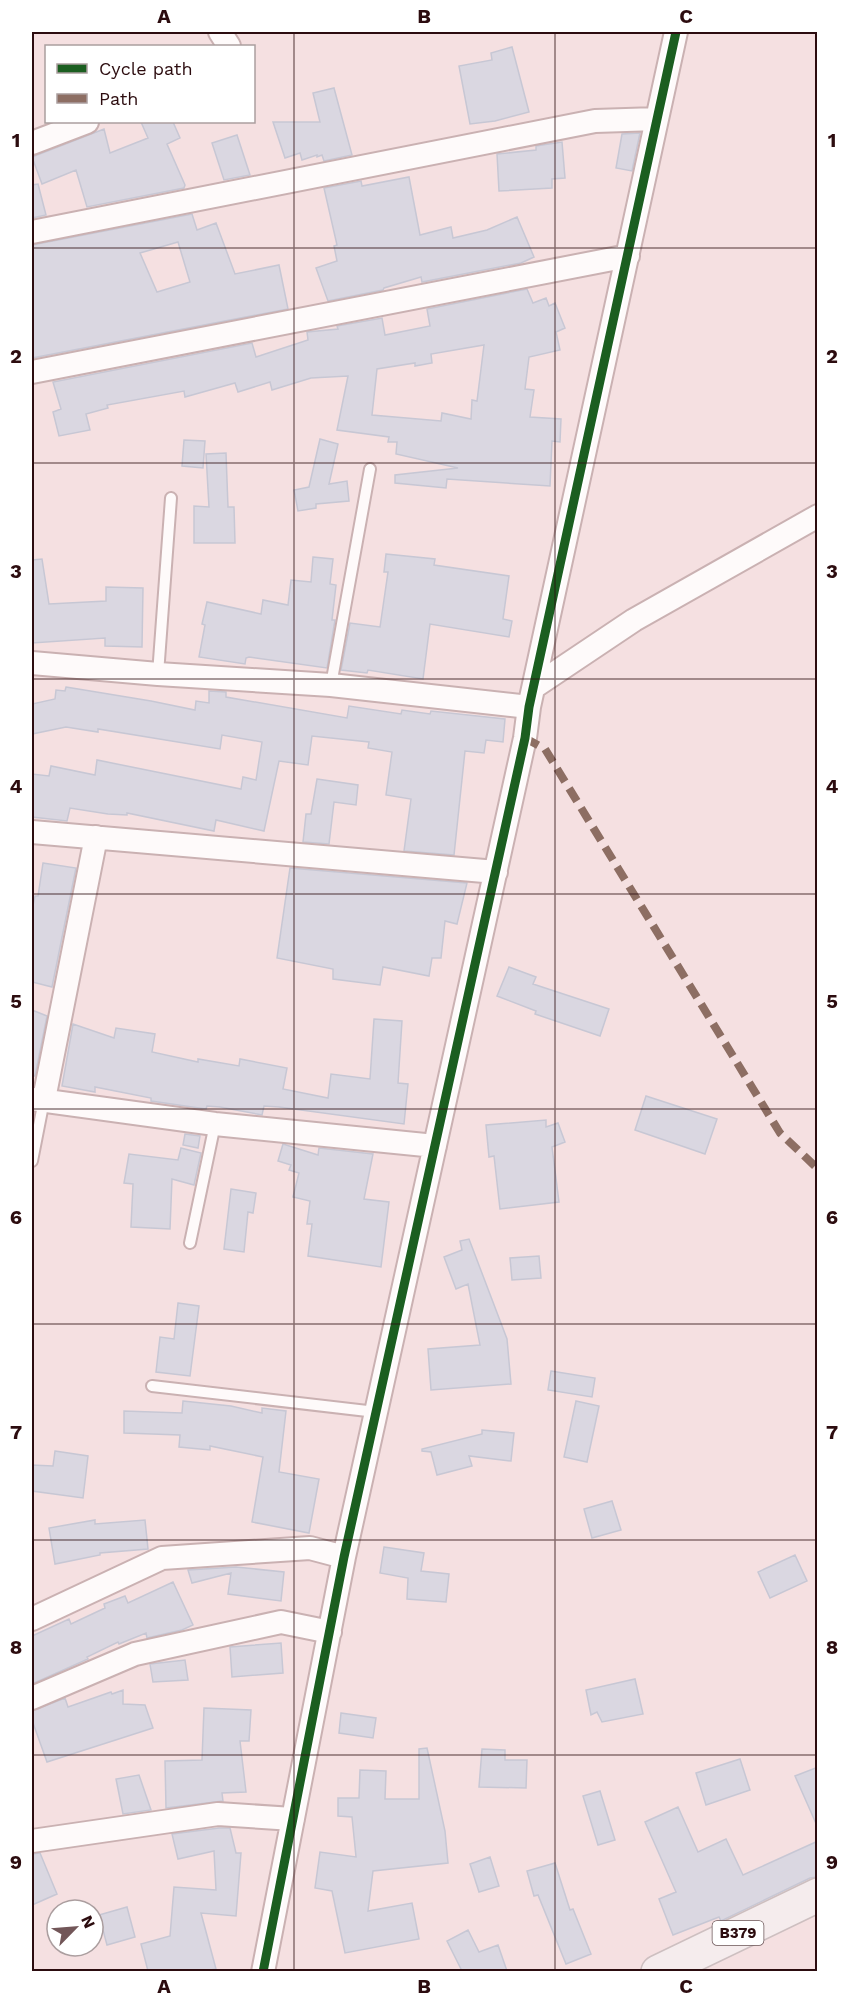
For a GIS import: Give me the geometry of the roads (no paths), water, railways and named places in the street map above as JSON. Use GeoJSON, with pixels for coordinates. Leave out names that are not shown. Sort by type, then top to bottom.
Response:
{"type":"FeatureCollection","features":[{"type":"Feature","properties":{"kind":"main road","name":"B379"},"geometry":{"type":"LineString","coordinates":[[658,1971],[818,1895]]}},
{"type":"Feature","properties":{"kind":"street"},"geometry":{"type":"LineString","coordinates":[[220,32],[229,45]]}},
{"type":"Feature","properties":{"kind":"street"},"geometry":{"type":"LineString","coordinates":[[262,1971],[345,1557],[496,872],[525,738],[531,697],[676,32]]}},
{"type":"Feature","properties":{"kind":"street"},"geometry":{"type":"LineString","coordinates":[[32,232],[595,122],[657,119]]}},
{"type":"Feature","properties":{"kind":"street"},"geometry":{"type":"LineString","coordinates":[[32,143],[84,123]]}},
{"type":"Feature","properties":{"kind":"street"},"geometry":{"type":"LineString","coordinates":[[32,372],[628,256]]}},
{"type":"Feature","properties":{"kind":"street"},"geometry":{"type":"LineString","coordinates":[[32,663],[158,674],[531,697],[634,620],[818,516]]}},
{"type":"Feature","properties":{"kind":"street"},"geometry":{"type":"LineString","coordinates":[[32,832],[496,872]]}},
{"type":"Feature","properties":{"kind":"street"},"geometry":{"type":"LineString","coordinates":[[96,837],[38,1099],[215,1124],[435,1146]]}},
{"type":"Feature","properties":{"kind":"street"},"geometry":{"type":"LineString","coordinates":[[32,1619],[162,1558],[310,1548],[345,1557]]}},
{"type":"Feature","properties":{"kind":"street"},"geometry":{"type":"LineString","coordinates":[[32,1698],[135,1654],[281,1622],[330,1632]]}},
{"type":"Feature","properties":{"kind":"street"},"geometry":{"type":"LineString","coordinates":[[32,1841],[218,1814],[293,1819]]}},
{"type":"Feature","properties":{"kind":"lane"},"geometry":{"type":"LineString","coordinates":[[331,685],[369,469]]}},
{"type":"Feature","properties":{"kind":"lane"},"geometry":{"type":"LineString","coordinates":[[158,674],[171,498]]}},
{"type":"Feature","properties":{"kind":"lane"},"geometry":{"type":"LineString","coordinates":[[32,1161],[38,1099]]}},
{"type":"Feature","properties":{"kind":"lane"},"geometry":{"type":"LineString","coordinates":[[190,1243],[215,1124]]}},
{"type":"Feature","properties":{"kind":"lane"},"geometry":{"type":"LineString","coordinates":[[153,1386],[376,1412]]}}]}
